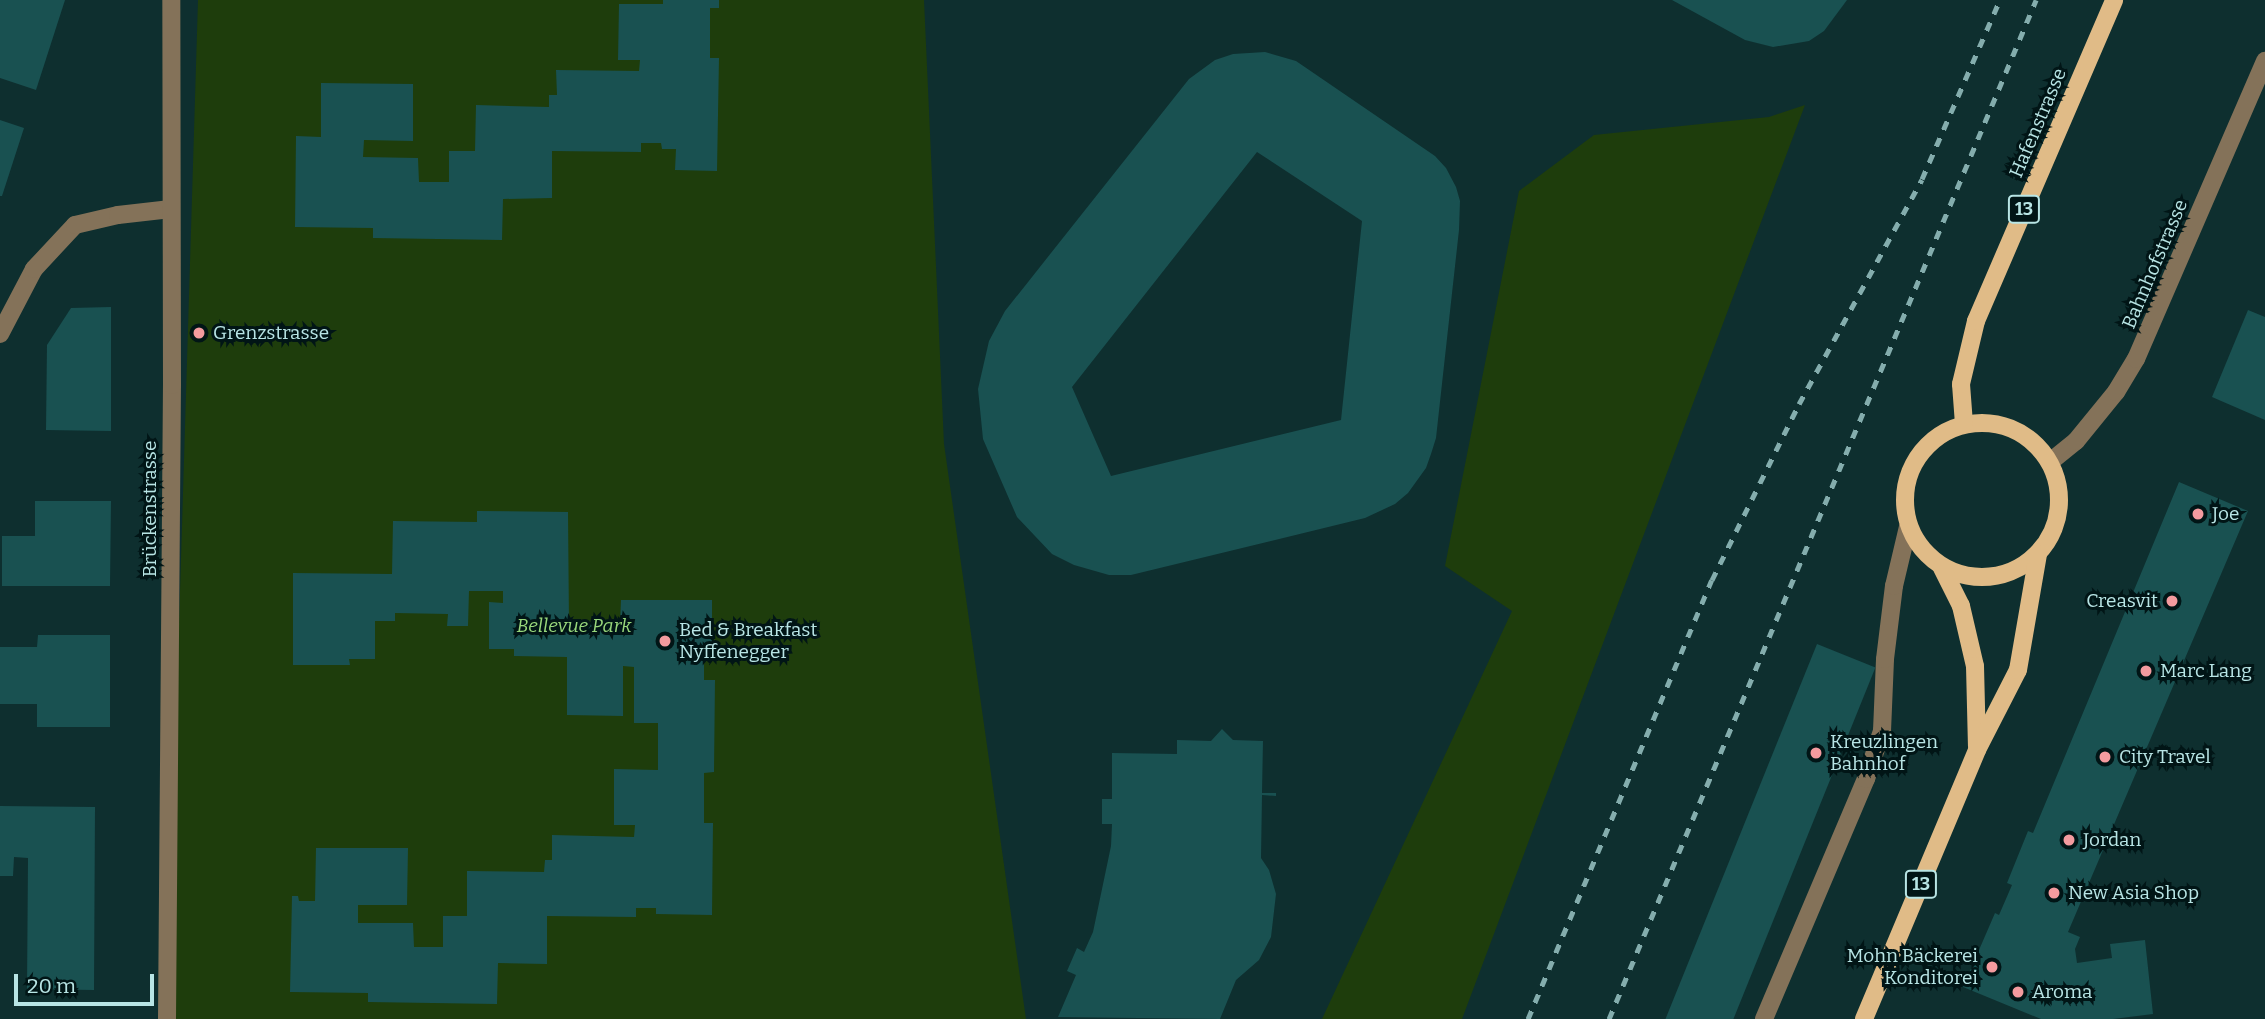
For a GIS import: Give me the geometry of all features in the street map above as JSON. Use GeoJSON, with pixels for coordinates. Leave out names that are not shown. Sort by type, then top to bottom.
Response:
{"type":"FeatureCollection","features":[{"type":"Feature","properties":{"kind":"main road","name":"Hafenstrasse"},"geometry":{"type":"LineString","coordinates":[[1965,424],[1961,384],[1976,321],[2114,0]]}},
{"type":"Feature","properties":{"kind":"main road"},"geometry":{"type":"LineString","coordinates":[[1990,422],[2014,429],[2034,443],[2050,462],[2059,485],[2059,510],[2052,534],[2038,554],[2018,569],[1995,577],[1968,577],[1942,568],[1922,550],[1908,527],[1904,501],[1908,475],[1920,452],[1940,434],[1965,424],[1990,422]]}},
{"type":"Feature","properties":{"kind":"main road","name":"13"},"geometry":{"type":"LineString","coordinates":[[1864,1019],[1977,750],[2018,670],[2028,597],[2038,554]]}},
{"type":"Feature","properties":{"kind":"main road","name":"13"},"geometry":{"type":"LineString","coordinates":[[1942,568],[1961,606],[1975,666],[1977,750]]}},
{"type":"Feature","properties":{"kind":"street","name":"Brückenstrasse"},"geometry":{"type":"LineString","coordinates":[[167,1019],[171,0]]}},
{"type":"Feature","properties":{"kind":"street","name":"Bahnhofstrasse"},"geometry":{"type":"LineString","coordinates":[[2050,462],[2076,441],[2116,392],[2136,359],[2265,61]]}},
{"type":"Feature","properties":{"kind":"street"},"geometry":{"type":"LineString","coordinates":[[0,334],[34,269],[75,225],[118,215],[171,209]]}},
{"type":"Feature","properties":{"kind":"street"},"geometry":{"type":"LineString","coordinates":[[1764,1019],[1866,779],[1882,731],[1885,659],[1892,598],[1908,527]]}},
{"type":"Feature","properties":{"kind":"green space","name":"Bellevue Park"},"geometry":{"type":"Polygon","coordinates":[[[198,0],[924,0],[944,444],[1026,1019],[167,1019],[198,0]]]}},
{"type":"Feature","properties":{"kind":"green space"},"geometry":{"type":"Polygon","coordinates":[[[1805,105],[1462,1019],[1322,1019],[1512,611],[1445,566],[1519,191],[1594,135],[1769,117],[1805,105]]]}},
{"type":"Feature","properties":{"kind":"building"},"geometry":{"type":"Polygon","coordinates":[[[0,0],[65,0],[36,90],[0,78],[0,0]]]}},
{"type":"Feature","properties":{"kind":"building"},"geometry":{"type":"Polygon","coordinates":[[[663,0],[719,0],[719,8],[710,8],[710,58],[719,58],[717,171],[675,170],[676,149],[662,149],[661,143],[641,143],[641,152],[552,151],[552,198],[503,199],[502,240],[373,238],[373,228],[295,227],[296,136],[321,137],[321,83],[413,84],[413,141],[364,140],[363,157],[418,158],[419,182],[449,182],[449,151],[475,151],[476,105],[549,107],[549,95],[557,95],[556,70],[639,71],[640,60],[618,60],[619,4],[663,4],[663,0]]]}},
{"type":"Feature","properties":{"kind":"building"},"geometry":{"type":"Polygon","coordinates":[[[1672,0],[1847,0],[1824,31],[1809,41],[1773,47],[1745,40],[1672,0]]]}},
{"type":"Feature","properties":{"kind":"building"},"geometry":{"type":"Polygon","coordinates":[[[1265,52],[1296,61],[1435,156],[1446,168],[1460,201],[1459,230],[1436,438],[1426,468],[1408,493],[1395,504],[1365,518],[1131,575],[1109,575],[1074,565],[1052,554],[1017,517],[983,439],[978,389],[989,341],[1005,311],[1189,79],[1215,60],[1233,54],[1265,52]],[[1257,152],[1072,387],[1111,476],[1341,420],[1362,221],[1257,152]]]}},
{"type":"Feature","properties":{"kind":"building"},"geometry":{"type":"Polygon","coordinates":[[[0,120],[24,128],[2,196],[0,196],[0,120]]]}},
{"type":"Feature","properties":{"kind":"building"},"geometry":{"type":"Polygon","coordinates":[[[111,307],[111,431],[46,430],[47,345],[71,308],[111,307]]]}},
{"type":"Feature","properties":{"kind":"building"},"geometry":{"type":"Polygon","coordinates":[[[2248,310],[2265,317],[2265,420],[2212,397],[2248,310]]]}},
{"type":"Feature","properties":{"kind":"building"},"geometry":{"type":"Polygon","coordinates":[[[2179,482],[2248,511],[2068,932],[2080,937],[2075,949],[2077,963],[2112,958],[2110,944],[2145,940],[2153,1014],[2113,1019],[2041,1019],[1963,987],[1995,913],[1999,915],[2012,885],[2007,883],[2028,831],[2033,833],[2179,482]]]}},
{"type":"Feature","properties":{"kind":"building"},"geometry":{"type":"Polygon","coordinates":[[[35,501],[111,501],[110,586],[2,586],[2,536],[35,536],[35,501]]]}},
{"type":"Feature","properties":{"kind":"building"},"geometry":{"type":"Polygon","coordinates":[[[477,511],[568,512],[569,624],[620,625],[621,600],[712,600],[712,657],[704,657],[704,680],[715,680],[714,772],[704,773],[704,823],[713,823],[712,915],[656,914],[656,908],[636,908],[636,917],[547,916],[547,964],[498,963],[497,1004],[368,1002],[368,993],[290,992],[292,896],[298,896],[299,901],[315,901],[316,848],[408,848],[407,905],[358,905],[358,923],[413,923],[414,947],[443,947],[443,916],[467,916],[467,871],[544,872],[545,860],[552,860],[552,835],[634,837],[635,825],[614,825],[614,769],[658,770],[658,723],[634,723],[634,667],[623,666],[623,716],[567,715],[567,657],[514,656],[514,649],[489,649],[489,602],[503,603],[503,591],[469,591],[468,626],[447,626],[448,614],[395,613],[395,621],[375,621],[375,659],[349,659],[350,665],[293,665],[293,573],[392,574],[393,521],[477,522],[477,511]]]}},
{"type":"Feature","properties":{"kind":"building"},"geometry":{"type":"Polygon","coordinates":[[[38,635],[110,635],[110,727],[37,727],[37,704],[0,704],[0,647],[37,647],[38,635]]]}},
{"type":"Feature","properties":{"kind":"building"},"geometry":{"type":"Polygon","coordinates":[[[1817,644],[1875,668],[1733,1019],[1665,1019],[1817,644]]]}},
{"type":"Feature","properties":{"kind":"building"},"geometry":{"type":"Polygon","coordinates":[[[1222,729],[1233,740],[1263,741],[1262,793],[1276,793],[1276,796],[1262,795],[1261,858],[1269,870],[1276,894],[1271,937],[1259,960],[1236,980],[1220,1019],[1058,1017],[1076,975],[1067,971],[1077,948],[1084,952],[1093,932],[1111,846],[1112,824],[1102,824],[1102,799],[1112,799],[1112,753],[1177,754],[1177,740],[1211,741],[1222,729]]]}},
{"type":"Feature","properties":{"kind":"building"},"geometry":{"type":"Polygon","coordinates":[[[0,806],[95,807],[94,990],[27,989],[28,858],[14,857],[13,876],[0,876],[0,806]]]}},
{"type":"Feature","properties":{"kind":"railway"},"geometry":{"type":"LineString","coordinates":[[1528,1019],[1712,580],[1799,404],[1922,179],[2000,0]]}},
{"type":"Feature","properties":{"kind":"railway"},"geometry":{"type":"LineString","coordinates":[[1609,1019],[2036,0]]}},
{"type":"Feature","properties":{"kind":"place","name":"Grenzstrasse"},"geometry":{"type":"Point","coordinates":[199,333]}},
{"type":"Feature","properties":{"kind":"place","name":"Joe"},"geometry":{"type":"Point","coordinates":[2198,514]}},
{"type":"Feature","properties":{"kind":"place","name":"Creasvit"},"geometry":{"type":"Point","coordinates":[2172,601]}},
{"type":"Feature","properties":{"kind":"place","name":"Bed & Breakfast Nyffenegger"},"geometry":{"type":"Point","coordinates":[665,641]}},
{"type":"Feature","properties":{"kind":"place","name":"Marc Lang"},"geometry":{"type":"Point","coordinates":[2146,671]}},
{"type":"Feature","properties":{"kind":"place","name":"Kreuzlingen Bahnhof"},"geometry":{"type":"Point","coordinates":[1816,753]}},
{"type":"Feature","properties":{"kind":"place","name":"City Travel"},"geometry":{"type":"Point","coordinates":[2105,757]}},
{"type":"Feature","properties":{"kind":"place","name":"Jordan"},"geometry":{"type":"Point","coordinates":[2069,840]}},
{"type":"Feature","properties":{"kind":"place","name":"New Asia Shop"},"geometry":{"type":"Point","coordinates":[2054,893]}},
{"type":"Feature","properties":{"kind":"place","name":"Mohn Bäckerei Konditorei"},"geometry":{"type":"Point","coordinates":[1992,967]}},
{"type":"Feature","properties":{"kind":"place","name":"Aroma"},"geometry":{"type":"Point","coordinates":[2018,992]}}]}
